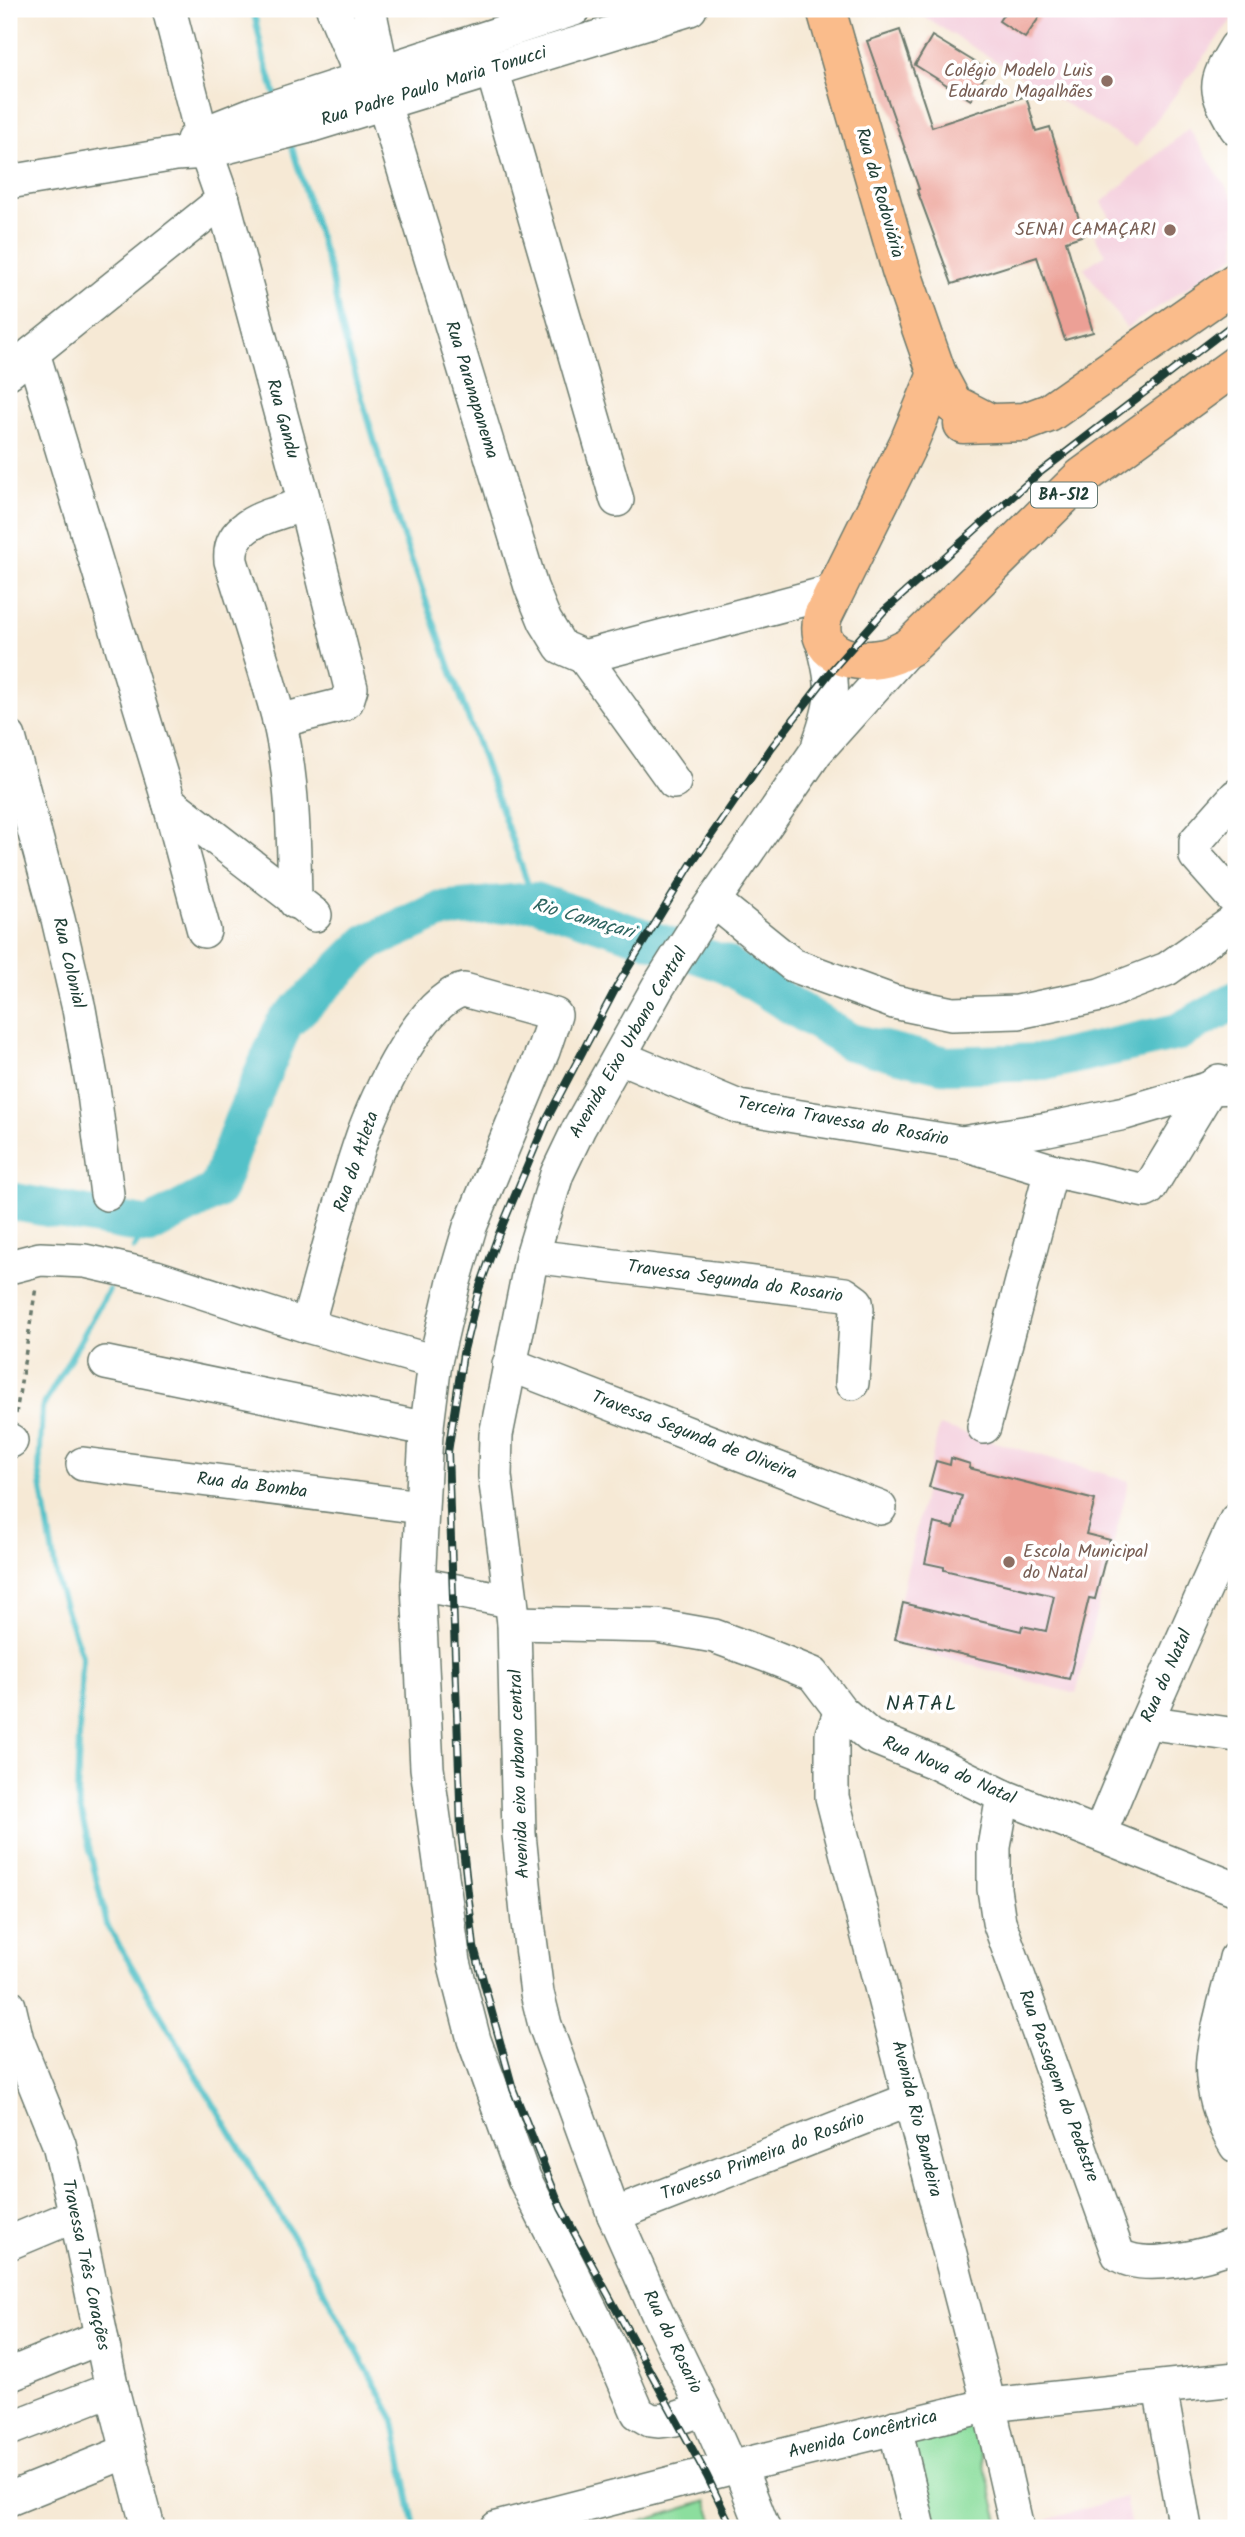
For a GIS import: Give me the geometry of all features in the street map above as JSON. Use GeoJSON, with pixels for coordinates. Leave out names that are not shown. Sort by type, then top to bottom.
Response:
{"type":"FeatureCollection","features":[{"type":"Feature","properties":{"kind":"main road","name":"Rua da Rodoviária"},"geometry":{"type":"LineString","coordinates":[[832,17],[901,270],[937,374],[953,404],[988,422]]}},
{"type":"Feature","properties":{"kind":"main road"},"geometry":{"type":"LineString","coordinates":[[909,442],[931,430],[950,424],[1025,422],[1049,413],[1236,282]]}},
{"type":"Feature","properties":{"kind":"main road","name":"Avenida Eixo Urbano Central"},"geometry":{"type":"LineString","coordinates":[[818,612],[832,651],[844,657],[863,661],[882,659],[910,647],[1082,477],[1236,365]]}},
{"type":"Feature","properties":{"kind":"main road"},"geometry":{"type":"LineString","coordinates":[[818,612],[909,442],[937,374]]}},
{"type":"Feature","properties":{"kind":"street","name":"Rua Gandu"},"geometry":{"type":"LineString","coordinates":[[169,9],[195,146],[223,200],[305,504],[351,688],[347,701],[342,705],[279,721]]}},
{"type":"Feature","properties":{"kind":"street"},"geometry":{"type":"LineString","coordinates":[[333,9],[375,90]]}},
{"type":"Feature","properties":{"kind":"street"},"geometry":{"type":"LineString","coordinates":[[369,9],[375,90]]}},
{"type":"Feature","properties":{"kind":"street","name":"Rua Padre Paulo Maria Tonucci"},"geometry":{"type":"LineString","coordinates":[[9,182],[195,146],[375,90],[574,9]]}},
{"type":"Feature","properties":{"kind":"street","name":"Rua Padre Paulo Maria Tonucci"},"geometry":{"type":"LineString","coordinates":[[375,90],[492,69],[690,9]]}},
{"type":"Feature","properties":{"kind":"street"},"geometry":{"type":"LineString","coordinates":[[1236,47],[1220,72],[1218,85],[1220,99],[1236,128]]}},
{"type":"Feature","properties":{"kind":"street"},"geometry":{"type":"LineString","coordinates":[[492,69],[617,500]]}},
{"type":"Feature","properties":{"kind":"street","name":"Rua Paranapanema"},"geometry":{"type":"LineString","coordinates":[[375,90],[531,587],[545,621],[561,647],[584,657]]}},
{"type":"Feature","properties":{"kind":"street"},"geometry":{"type":"LineString","coordinates":[[204,931],[169,802],[21,362],[223,200]]}},
{"type":"Feature","properties":{"kind":"street"},"geometry":{"type":"LineString","coordinates":[[169,802],[305,909],[279,721],[230,551],[232,540],[240,530],[305,504]]}},
{"type":"Feature","properties":{"kind":"street"},"geometry":{"type":"LineString","coordinates":[[674,782],[584,657],[818,612]]}},
{"type":"Feature","properties":{"kind":"street","name":"Avenida Eixo Urbano Central"},"geometry":{"type":"LineString","coordinates":[[816,752],[831,708],[833,689],[818,612]]}},
{"type":"Feature","properties":{"kind":"street","name":"Avenida Eixo Urbano Central"},"geometry":{"type":"LineString","coordinates":[[509,1364],[532,1256],[557,1174],[579,1128],[658,987],[816,752],[910,647]]}},
{"type":"Feature","properties":{"kind":"street","name":"Rua Colonial"},"geometry":{"type":"LineString","coordinates":[[9,737],[20,830],[58,919],[79,1009],[94,1094],[107,1194]]}},
{"type":"Feature","properties":{"kind":"street"},"geometry":{"type":"LineString","coordinates":[[1236,796],[1196,841],[1194,848],[1196,856],[1236,901]]}},
{"type":"Feature","properties":{"kind":"street"},"geometry":{"type":"LineString","coordinates":[[708,910],[793,965],[894,1002],[952,1014],[1017,1012],[1100,995],[1167,970],[1236,920]]}},
{"type":"Feature","properties":{"kind":"street","name":"Rua do Atleta"},"geometry":{"type":"LineString","coordinates":[[307,1326],[363,1133],[401,1055],[426,1016],[451,995],[464,990],[555,1015],[470,1227],[435,1362]]}},
{"type":"Feature","properties":{"kind":"street","name":"Terceira Travessa do Rosário"},"geometry":{"type":"LineString","coordinates":[[620,1057],[739,1107],[962,1143],[1125,1114],[1223,1088]]}},
{"type":"Feature","properties":{"kind":"street"},"geometry":{"type":"LineString","coordinates":[[962,1143],[1051,1170],[1145,1191],[1236,1067]]}},
{"type":"Feature","properties":{"kind":"street"},"geometry":{"type":"LineString","coordinates":[[984,1427],[1051,1170]]}},
{"type":"Feature","properties":{"kind":"street","name":"Travessa Segunda do Rosario"},"geometry":{"type":"LineString","coordinates":[[532,1256],[845,1294],[856,1302],[857,1309],[852,1383]]}},
{"type":"Feature","properties":{"kind":"street"},"geometry":{"type":"LineString","coordinates":[[9,1267],[40,1259],[85,1261],[156,1277],[307,1326],[435,1362],[421,1507],[418,1584],[427,1768],[454,1962],[478,2051],[524,2178],[610,2348],[638,2413],[658,2421],[675,2419],[705,2409]]}},
{"type":"Feature","properties":{"kind":"street"},"geometry":{"type":"LineString","coordinates":[[106,1363],[427,1429]]}},
{"type":"Feature","properties":{"kind":"street","name":"Travessa Segunda de Oliveira"},"geometry":{"type":"LineString","coordinates":[[509,1364],[880,1508]]}},
{"type":"Feature","properties":{"kind":"street","name":"Avenida eixo urbano central"},"geometry":{"type":"LineString","coordinates":[[509,1364],[496,1436],[495,1476],[512,1612],[519,1834],[537,1993],[545,2025],[614,2215]]}},
{"type":"Feature","properties":{"kind":"street","name":"Rua da Bomba"},"geometry":{"type":"LineString","coordinates":[[83,1464],[421,1507]]}},
{"type":"Feature","properties":{"kind":"street","name":"Rua do Natal"},"geometry":{"type":"LineString","coordinates":[[1100,1833],[1236,1520]]}},
{"type":"Feature","properties":{"kind":"street","name":"Rua Nova do Natal"},"geometry":{"type":"LineString","coordinates":[[418,1584],[512,1612],[657,1626],[714,1636],[813,1674],[841,1711],[870,1736],[934,1762],[1003,1796],[1236,1889]]}},
{"type":"Feature","properties":{"kind":"street","name":"Avenida Rio Bandeira"},"geometry":{"type":"LineString","coordinates":[[841,1711],[832,1734],[832,1797],[989,2405],[1017,2528]]}},
{"type":"Feature","properties":{"kind":"street"},"geometry":{"type":"LineString","coordinates":[[1146,1722],[1236,1735]]}},
{"type":"Feature","properties":{"kind":"street","name":"Rua Passagem do Pedestre"},"geometry":{"type":"LineString","coordinates":[[1003,1796],[994,1847],[994,1889],[999,1922],[1118,2254],[1125,2260],[1139,2263],[1213,2254],[1236,2244]]}},
{"type":"Feature","properties":{"kind":"street"},"geometry":{"type":"LineString","coordinates":[[1236,1958],[1213,2059],[1220,2110],[1236,2146]]}},
{"type":"Feature","properties":{"kind":"street","name":"Travessa Três Corações"},"geometry":{"type":"LineString","coordinates":[[9,2006],[17,2040],[59,2144],[111,2389],[148,2528]]}},
{"type":"Feature","properties":{"kind":"street","name":"Travessa Primeira do Rosário"},"geometry":{"type":"LineString","coordinates":[[614,2215],[911,2099]]}},
{"type":"Feature","properties":{"kind":"street"},"geometry":{"type":"LineString","coordinates":[[9,2243],[76,2215]]}},
{"type":"Feature","properties":{"kind":"street","name":"Rua do Rosario"},"geometry":{"type":"LineString","coordinates":[[614,2215],[657,2312],[763,2528]]}},
{"type":"Feature","properties":{"kind":"street"},"geometry":{"type":"LineString","coordinates":[[9,2375],[100,2337]]}},
{"type":"Feature","properties":{"kind":"street","name":"Avenida Concêntrica"},"geometry":{"type":"LineString","coordinates":[[497,2528],[989,2405],[1236,2379]]}},
{"type":"Feature","properties":{"kind":"street"},"geometry":{"type":"LineString","coordinates":[[1160,2388],[1185,2528]]}},
{"type":"Feature","properties":{"kind":"street"},"geometry":{"type":"LineString","coordinates":[[9,2429],[111,2389]]}},
{"type":"Feature","properties":{"kind":"street"},"geometry":{"type":"LineString","coordinates":[[895,2427],[919,2528]]}},
{"type":"Feature","properties":{"kind":"street"},"geometry":{"type":"LineString","coordinates":[[9,2499],[128,2451]]}},
{"type":"Feature","properties":{"kind":"path"},"geometry":{"type":"LineString","coordinates":[[10,1441],[40,1259]]}},
{"type":"Feature","properties":{"kind":"shaded area","name":"Colégio Modelo Luis Eduardo Magalhães"},"geometry":{"type":"Polygon","coordinates":[[[911,9],[1236,9],[1236,14],[1136,147],[911,9]]]}},
{"type":"Feature","properties":{"kind":"shaded area","name":"SENAI CAMAÇARI"},"geometry":{"type":"Polygon","coordinates":[[[1189,128],[1236,203],[1236,255],[1126,328],[1084,268],[1106,254],[1094,236],[1113,223],[1102,202],[1189,128]]]}},
{"type":"Feature","properties":{"kind":"shaded area","name":"Escola Municipal do Natal"},"geometry":{"type":"Polygon","coordinates":[[[939,1426],[1129,1481],[1076,1694],[891,1643],[939,1426]]]}},
{"type":"Feature","properties":{"kind":"shaded area"},"geometry":{"type":"Polygon","coordinates":[[[1125,2497],[1131,2528],[1030,2528],[1029,2525],[1125,2497]]]}},
{"type":"Feature","properties":{"kind":"green space"},"geometry":{"type":"Polygon","coordinates":[[[972,2420],[1001,2528],[929,2528],[907,2435],[972,2420]]]}},
{"type":"Feature","properties":{"kind":"green space"},"geometry":{"type":"Polygon","coordinates":[[[706,2501],[717,2528],[621,2528],[706,2501]]]}},
{"type":"Feature","properties":{"kind":"building"},"geometry":{"type":"Polygon","coordinates":[[[1007,9],[1045,9],[1025,38],[999,21],[1007,9]]]}},
{"type":"Feature","properties":{"kind":"building"},"geometry":{"type":"Polygon","coordinates":[[[900,30],[932,127],[1026,96],[1036,131],[1050,127],[1084,235],[1066,241],[1093,332],[1065,340],[1037,257],[952,284],[867,41],[900,30]]]}},
{"type":"Feature","properties":{"kind":"building"},"geometry":{"type":"Polygon","coordinates":[[[932,36],[988,70],[971,100],[915,65],[932,36]]]}},
{"type":"Feature","properties":{"kind":"building"},"geometry":{"type":"Polygon","coordinates":[[[951,1458],[970,1464],[969,1468],[1095,1500],[1086,1534],[1110,1540],[1095,1599],[1089,1598],[1069,1679],[895,1639],[903,1603],[1021,1631],[1022,1626],[1046,1631],[1054,1596],[925,1563],[934,1523],[954,1528],[962,1496],[929,1487],[936,1461],[950,1465],[951,1458]]]}},
{"type":"Feature","properties":{"kind":"waterway"},"geometry":{"type":"LineString","coordinates":[[253,9],[276,97]]}},
{"type":"Feature","properties":{"kind":"waterway"},"geometry":{"type":"LineString","coordinates":[[290,141],[331,274],[340,323],[400,528],[534,901]]}},
{"type":"Feature","properties":{"kind":"waterway","name":"Rio Camaçari"},"geometry":{"type":"LineString","coordinates":[[9,1201],[149,1226],[217,1190],[242,1122],[284,1024],[367,943],[440,910],[534,901],[725,964],[850,1042],[946,1065],[1044,1062],[1178,1032],[1236,1000]]}},
{"type":"Feature","properties":{"kind":"waterway"},"geometry":{"type":"LineString","coordinates":[[134,1248],[149,1226]]}},
{"type":"Feature","properties":{"kind":"waterway"},"geometry":{"type":"LineString","coordinates":[[109,1290],[42,1408],[39,1471],[58,1586],[82,1656],[77,1795],[107,1925],[309,2264],[393,2417],[415,2528]]}},
{"type":"Feature","properties":{"kind":"railway"},"geometry":{"type":"LineString","coordinates":[[732,2528],[707,2476],[561,2208],[513,2089],[474,1947],[461,1830],[448,1452],[463,1354],[479,1289],[547,1119],[617,986],[690,866],[772,747],[831,671],[883,612],[1038,474],[1236,322]]}},
{"type":"Feature","properties":{"kind":"place","name":"Colégio Modelo Luis Eduardo Magalhães"},"geometry":{"type":"Point","coordinates":[1107,81]}},
{"type":"Feature","properties":{"kind":"place","name":"SENAI CAMAÇARI"},"geometry":{"type":"Point","coordinates":[1170,230]}},
{"type":"Feature","properties":{"kind":"place","name":"Escola Municipal do Natal"},"geometry":{"type":"Point","coordinates":[1009,1562]}},
{"type":"Feature","properties":{"kind":"district","name":"NATAL"},"geometry":{"type":"Point","coordinates":[922,1704]}}]}
